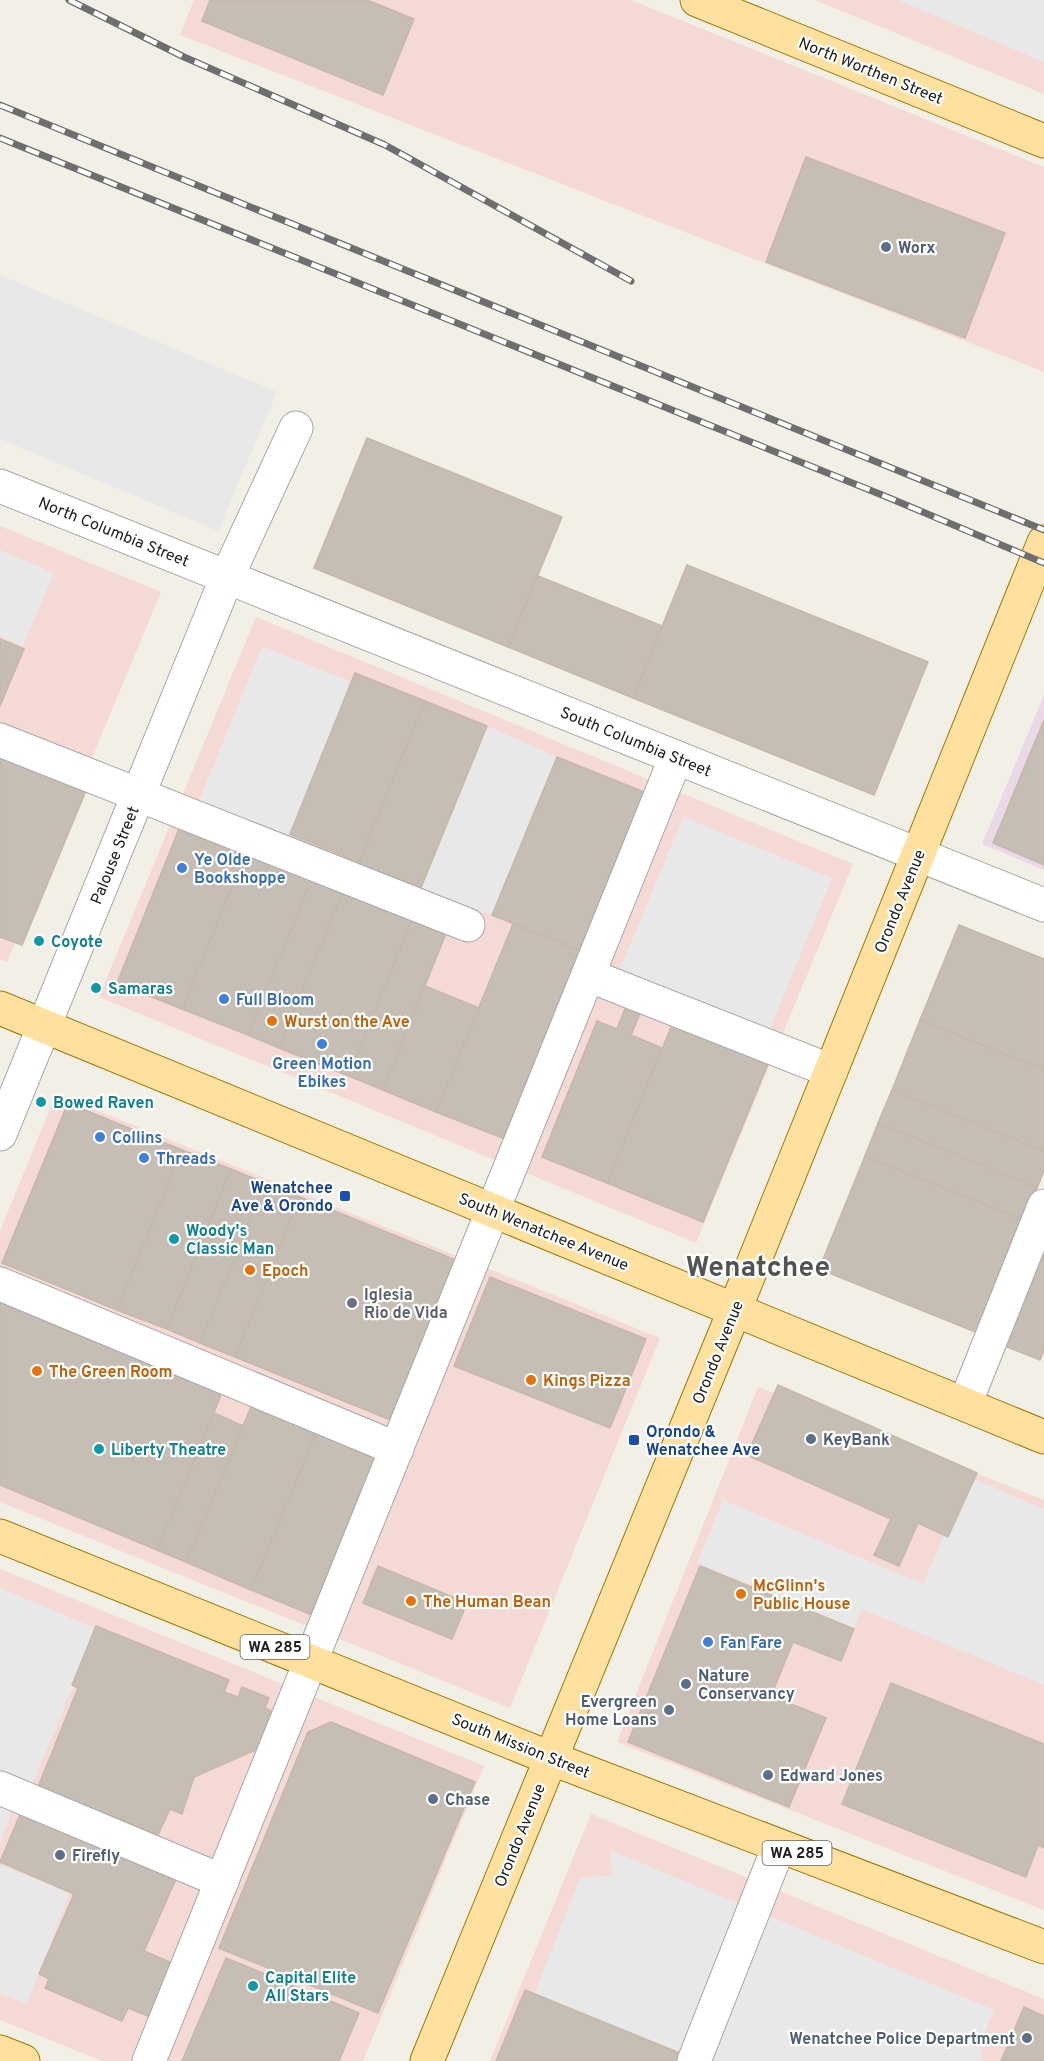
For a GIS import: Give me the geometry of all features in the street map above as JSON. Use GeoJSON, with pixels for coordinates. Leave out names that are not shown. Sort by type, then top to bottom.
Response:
{"type":"FeatureCollection","features":[{"type":"Feature","properties":{"kind":"main road","name":"North Worthen Street"},"geometry":{"type":"LineString","coordinates":[[697,0],[1044,141]]}},
{"type":"Feature","properties":{"kind":"main road","name":"Orondo Avenue"},"geometry":{"type":"LineString","coordinates":[[427,2061],[735,1309],[1044,542]]}},
{"type":"Feature","properties":{"kind":"main road","name":"South Wenatchee Avenue"},"geometry":{"type":"LineString","coordinates":[[0,1008],[1044,1437]]}},
{"type":"Feature","properties":{"kind":"main road","name":"South Mission Street"},"geometry":{"type":"LineString","coordinates":[[0,1536],[550,1758],[1044,1947]]}},
{"type":"Feature","properties":{"kind":"main road"},"geometry":{"type":"LineString","coordinates":[[0,2052],[23,2061]]}},
{"type":"Feature","properties":{"kind":"street","name":"Palouse Street"},"geometry":{"type":"LineString","coordinates":[[0,1134],[227,577],[296,428]]}},
{"type":"Feature","properties":{"kind":"street","name":"North Columbia Street"},"geometry":{"type":"LineString","coordinates":[[0,486],[227,577]]}},
{"type":"Feature","properties":{"kind":"street","name":"South Columbia Street"},"geometry":{"type":"LineString","coordinates":[[227,577],[1044,905]]}},
{"type":"Feature","properties":{"kind":"street"},"geometry":{"type":"LineString","coordinates":[[0,740],[468,925]]}},
{"type":"Feature","properties":{"kind":"street"},"geometry":{"type":"LineString","coordinates":[[149,2061],[676,757]]}},
{"type":"Feature","properties":{"kind":"street"},"geometry":{"type":"LineString","coordinates":[[588,975],[831,1071]]}},
{"type":"Feature","properties":{"kind":"street"},"geometry":{"type":"LineString","coordinates":[[964,1404],[1044,1206]]}},
{"type":"Feature","properties":{"kind":"street"},"geometry":{"type":"LineString","coordinates":[[0,1284],[397,1449]]}},
{"type":"Feature","properties":{"kind":"street"},"geometry":{"type":"LineString","coordinates":[[0,1788],[222,1881]]}},
{"type":"Feature","properties":{"kind":"street"},"geometry":{"type":"LineString","coordinates":[[693,2061],[779,1846]]}},
{"type":"Feature","properties":{"kind":"shaded area"},"geometry":{"type":"Polygon","coordinates":[[[194,0],[631,0],[1044,167],[1044,372],[180,35],[194,0]]]}},
{"type":"Feature","properties":{"kind":"shaded area"},"geometry":{"type":"Polygon","coordinates":[[[815,0],[1044,0],[1044,94],[815,0]]]}},
{"type":"Feature","properties":{"kind":"shaded area"},"geometry":{"type":"Polygon","coordinates":[[[898,0],[1044,0],[1044,62],[898,0]]]}},
{"type":"Feature","properties":{"kind":"shaded area"},"geometry":{"type":"Polygon","coordinates":[[[0,275],[277,392],[218,531],[0,439],[0,275]]]}},
{"type":"Feature","properties":{"kind":"shaded area"},"geometry":{"type":"Polygon","coordinates":[[[0,526],[161,592],[7,962],[0,959],[0,526]]]}},
{"type":"Feature","properties":{"kind":"shaded area"},"geometry":{"type":"Polygon","coordinates":[[[0,550],[54,573],[23,646],[0,636],[0,550]]]}},
{"type":"Feature","properties":{"kind":"shaded area"},"geometry":{"type":"Polygon","coordinates":[[[256,617],[853,864],[696,1243],[99,997],[256,617]]]}},
{"type":"Feature","properties":{"kind":"shaded area"},"geometry":{"type":"Polygon","coordinates":[[[262,646],[351,682],[288,837],[199,801],[262,646]]]}},
{"type":"Feature","properties":{"kind":"shaded area"},"geometry":{"type":"Polygon","coordinates":[[[1044,695],[1044,870],[982,844],[1044,695]]]}},
{"type":"Feature","properties":{"kind":"shaded area"},"geometry":{"type":"Polygon","coordinates":[[[487,726],[557,757],[492,915],[420,890],[487,726]]]}},
{"type":"Feature","properties":{"kind":"shaded area"},"geometry":{"type":"Polygon","coordinates":[[[683,817],[832,878],[767,1036],[618,974],[683,817]]]}},
{"type":"Feature","properties":{"kind":"shaded area"},"geometry":{"type":"Polygon","coordinates":[[[56,1094],[660,1338],[510,1708],[0,1502],[0,1231],[56,1094]]]}},
{"type":"Feature","properties":{"kind":"shaded area"},"geometry":{"type":"Polygon","coordinates":[[[758,1387],[1044,1500],[1044,1910],[617,1742],[758,1387]]]}},
{"type":"Feature","properties":{"kind":"shaded area"},"geometry":{"type":"Polygon","coordinates":[[[969,1477],[1044,1509],[1044,1685],[862,1609],[854,1629],[697,1563],[723,1500],[923,1584],[969,1477]]]}},
{"type":"Feature","properties":{"kind":"shaded area"},"geometry":{"type":"Polygon","coordinates":[[[0,1569],[484,1766],[363,2061],[102,2061],[0,2020],[0,1569]]]}},
{"type":"Feature","properties":{"kind":"shaded area"},"geometry":{"type":"Polygon","coordinates":[[[0,1588],[97,1629],[31,1788],[0,1775],[0,1588]]]}},
{"type":"Feature","properties":{"kind":"shaded area"},"geometry":{"type":"Polygon","coordinates":[[[0,1807],[12,1812],[0,1844],[0,1807]]]}},
{"type":"Feature","properties":{"kind":"shaded area"},"geometry":{"type":"Polygon","coordinates":[[[591,1814],[1044,1999],[1044,2061],[490,2061],[591,1814]]]}},
{"type":"Feature","properties":{"kind":"shaded area"},"geometry":{"type":"Polygon","coordinates":[[[610,1850],[994,2010],[979,2046],[983,2061],[698,2061],[533,1997],[580,1878],[612,1875],[610,1850]]]}},
{"type":"Feature","properties":{"kind":"shaded area"},"geometry":{"type":"Polygon","coordinates":[[[0,1865],[70,1892],[27,2004],[0,1994],[0,1865]]]}},
{"type":"Feature","properties":{"kind":"building"},"geometry":{"type":"Polygon","coordinates":[[[210,0],[367,0],[414,19],[383,95],[202,21],[210,0]]]}},
{"type":"Feature","properties":{"kind":"building","name":"Worx"},"geometry":{"type":"Polygon","coordinates":[[[806,157],[1005,233],[965,338],[766,262],[806,157]]]}},
{"type":"Feature","properties":{"kind":"building"},"geometry":{"type":"Polygon","coordinates":[[[367,438],[562,517],[508,647],[314,568],[367,438]]]}},
{"type":"Feature","properties":{"kind":"building"},"geometry":{"type":"Polygon","coordinates":[[[687,565],[928,662],[874,795],[633,698],[687,565]]]}},
{"type":"Feature","properties":{"kind":"building"},"geometry":{"type":"Polygon","coordinates":[[[538,576],[662,626],[633,698],[508,647],[538,576]]]}},
{"type":"Feature","properties":{"kind":"building"},"geometry":{"type":"Polygon","coordinates":[[[0,639],[24,649],[0,706],[0,639]]]}},
{"type":"Feature","properties":{"kind":"building"},"geometry":{"type":"Polygon","coordinates":[[[355,673],[425,701],[359,862],[290,834],[355,673]]]}},
{"type":"Feature","properties":{"kind":"building"},"geometry":{"type":"Polygon","coordinates":[[[425,701],[487,726],[420,890],[358,865],[425,701]]]}},
{"type":"Feature","properties":{"kind":"building"},"geometry":{"type":"Polygon","coordinates":[[[1044,720],[1044,865],[993,843],[1044,720]]]}},
{"type":"Feature","properties":{"kind":"building"},"geometry":{"type":"Polygon","coordinates":[[[0,750],[88,786],[22,945],[0,937],[0,750]]]}},
{"type":"Feature","properties":{"kind":"building"},"geometry":{"type":"Polygon","coordinates":[[[557,757],[659,798],[594,956],[492,915],[557,757]]]}},
{"type":"Feature","properties":{"kind":"building"},"geometry":{"type":"Polygon","coordinates":[[[181,824],[247,850],[182,1009],[117,983],[181,824]]]}},
{"type":"Feature","properties":{"kind":"building"},"geometry":{"type":"Polygon","coordinates":[[[247,850],[313,877],[248,1035],[182,1009],[247,850]]]}},
{"type":"Feature","properties":{"kind":"building"},"geometry":{"type":"Polygon","coordinates":[[[313,877],[344,889],[279,1048],[248,1035],[313,877]]]}},
{"type":"Feature","properties":{"kind":"building"},"geometry":{"type":"Polygon","coordinates":[[[344,889],[413,917],[349,1076],[279,1048],[344,889]]]}},
{"type":"Feature","properties":{"kind":"building"},"geometry":{"type":"Polygon","coordinates":[[[413,917],[447,931],[383,1090],[349,1076],[413,917]]]}},
{"type":"Feature","properties":{"kind":"building"},"geometry":{"type":"Polygon","coordinates":[[[513,924],[594,956],[518,1144],[436,1112],[513,924]]]}},
{"type":"Feature","properties":{"kind":"building"},"geometry":{"type":"Polygon","coordinates":[[[959,925],[1044,959],[1044,1070],[920,1020],[959,925]]]}},
{"type":"Feature","properties":{"kind":"building"},"geometry":{"type":"Polygon","coordinates":[[[425,986],[479,1008],[436,1112],[383,1090],[425,986]]]}},
{"type":"Feature","properties":{"kind":"building"},"geometry":{"type":"Polygon","coordinates":[[[628,1001],[643,1007],[631,1035],[662,1048],[607,1183],[542,1157],[597,1021],[617,1029],[628,1001]]]}},
{"type":"Feature","properties":{"kind":"building"},"geometry":{"type":"Polygon","coordinates":[[[674,1020],[770,1059],[703,1222],[607,1183],[674,1020]]]}},
{"type":"Feature","properties":{"kind":"building"},"geometry":{"type":"Polygon","coordinates":[[[920,1020],[1044,1070],[1044,1151],[892,1090],[920,1020]]]}},
{"type":"Feature","properties":{"kind":"building"},"geometry":{"type":"Polygon","coordinates":[[[892,1090],[1044,1151],[1044,1171],[1037,1188],[878,1123],[892,1090]]]}},
{"type":"Feature","properties":{"kind":"building"},"geometry":{"type":"Polygon","coordinates":[[[68,1103],[182,1150],[117,1310],[2,1263],[68,1103]]]}},
{"type":"Feature","properties":{"kind":"building"},"geometry":{"type":"Polygon","coordinates":[[[878,1123],[1037,1188],[1024,1220],[865,1156],[878,1123]]]}},
{"type":"Feature","properties":{"kind":"building","name":"Woody's Classic Man"},"geometry":{"type":"Polygon","coordinates":[[[182,1150],[231,1169],[167,1329],[117,1310],[182,1150]]]}},
{"type":"Feature","properties":{"kind":"building"},"geometry":{"type":"Polygon","coordinates":[[[865,1156],[1024,1220],[978,1333],[819,1269],[865,1156]]]}},
{"type":"Feature","properties":{"kind":"building"},"geometry":{"type":"Polygon","coordinates":[[[231,1169],[265,1183],[200,1343],[167,1329],[231,1169]]]}},
{"type":"Feature","properties":{"kind":"building","name":"Epoch"},"geometry":{"type":"Polygon","coordinates":[[[265,1183],[300,1197],[235,1357],[200,1343],[265,1183]]]}},
{"type":"Feature","properties":{"kind":"building","name":"Iglesia Rio de Vida"},"geometry":{"type":"Polygon","coordinates":[[[300,1197],[463,1263],[398,1423],[235,1357],[300,1197]]]}},
{"type":"Feature","properties":{"kind":"building"},"geometry":{"type":"Polygon","coordinates":[[[1044,1251],[1044,1350],[1040,1360],[1005,1346],[1044,1251]]]}},
{"type":"Feature","properties":{"kind":"building"},"geometry":{"type":"Polygon","coordinates":[[[490,1277],[646,1339],[610,1428],[454,1366],[490,1277]]]}},
{"type":"Feature","properties":{"kind":"building","name":"Liberty Theatre"},"geometry":{"type":"Polygon","coordinates":[[[0,1295],[224,1388],[157,1550],[0,1485],[0,1295]]]}},
{"type":"Feature","properties":{"kind":"building"},"geometry":{"type":"Polygon","coordinates":[[[778,1385],[977,1473],[948,1537],[918,1523],[899,1566],[874,1555],[891,1519],[747,1455],[778,1385]]]}},
{"type":"Feature","properties":{"kind":"building"},"geometry":{"type":"Polygon","coordinates":[[[256,1395],[321,1422],[251,1590],[186,1562],[256,1395]]]}},
{"type":"Feature","properties":{"kind":"building"},"geometry":{"type":"Polygon","coordinates":[[[214,1413],[243,1426],[186,1562],[157,1550],[214,1413]]]}},
{"type":"Feature","properties":{"kind":"building"},"geometry":{"type":"Polygon","coordinates":[[[321,1422],[387,1450],[317,1617],[251,1590],[321,1422]]]}},
{"type":"Feature","properties":{"kind":"building"},"geometry":{"type":"Polygon","coordinates":[[[378,1566],[467,1603],[452,1639],[363,1603],[378,1566]]]}},
{"type":"Feature","properties":{"kind":"building"},"geometry":{"type":"Polygon","coordinates":[[[700,1566],[854,1629],[841,1661],[793,1642],[771,1696],[826,1718],[789,1807],[628,1742],[700,1566]]]}},
{"type":"Feature","properties":{"kind":"building"},"geometry":{"type":"Polygon","coordinates":[[[96,1626],[229,1680],[224,1692],[238,1697],[242,1687],[269,1698],[265,1708],[274,1712],[260,1748],[194,1777],[182,1814],[170,1809],[158,1835],[38,1787],[78,1688],[72,1685],[96,1626]]]}},
{"type":"Feature","properties":{"kind":"building"},"geometry":{"type":"Polygon","coordinates":[[[891,1683],[1044,1744],[1044,1848],[1038,1845],[1026,1877],[842,1804],[891,1683]]]}},
{"type":"Feature","properties":{"kind":"building"},"geometry":{"type":"Polygon","coordinates":[[[331,1722],[475,1782],[378,2013],[219,1948],[308,1732],[331,1722]]]}},
{"type":"Feature","properties":{"kind":"building"},"geometry":{"type":"Polygon","coordinates":[[[22,1810],[177,1877],[144,1951],[179,1966],[156,2019],[128,2008],[122,2021],[45,1988],[49,1979],[39,1974],[74,1894],[0,1862],[22,1810]]]}},
{"type":"Feature","properties":{"kind":"building","name":"Capital Elite All Stars"},"geometry":{"type":"Polygon","coordinates":[[[226,1958],[359,2013],[339,2061],[182,2061],[226,1958]]]}},
{"type":"Feature","properties":{"kind":"building"},"geometry":{"type":"Polygon","coordinates":[[[525,1990],[687,2056],[685,2061],[496,2061],[525,1990]]]}},
{"type":"Feature","properties":{"kind":"building","name":"Wenatchee Police Department"},"geometry":{"type":"Polygon","coordinates":[[[1024,2007],[1044,2016],[1044,2061],[1001,2061],[1024,2007]]]}},
{"type":"Feature","properties":{"kind":"railway"},"geometry":{"type":"LineString","coordinates":[[69,0],[184,57],[385,145],[631,281]]}},
{"type":"Feature","properties":{"kind":"railway"},"geometry":{"type":"LineString","coordinates":[[0,105],[1044,530]]}},
{"type":"Feature","properties":{"kind":"railway"},"geometry":{"type":"LineString","coordinates":[[0,138],[887,497],[1044,563]]}},
{"type":"Feature","properties":{"kind":"place","name":"Worx"},"geometry":{"type":"Point","coordinates":[886,247]}},
{"type":"Feature","properties":{"kind":"place","name":"Ye Olde Bookshoppe"},"geometry":{"type":"Point","coordinates":[182,868]}},
{"type":"Feature","properties":{"kind":"place","name":"Coyote"},"geometry":{"type":"Point","coordinates":[39,941]}},
{"type":"Feature","properties":{"kind":"place","name":"Samaras"},"geometry":{"type":"Point","coordinates":[96,988]}},
{"type":"Feature","properties":{"kind":"place","name":"Full Bloom"},"geometry":{"type":"Point","coordinates":[224,999]}},
{"type":"Feature","properties":{"kind":"place","name":"Wurst on the Ave"},"geometry":{"type":"Point","coordinates":[272,1021]}},
{"type":"Feature","properties":{"kind":"place","name":"Green Motion Ebikes"},"geometry":{"type":"Point","coordinates":[322,1044]}},
{"type":"Feature","properties":{"kind":"place","name":"Bowed Raven"},"geometry":{"type":"Point","coordinates":[41,1102]}},
{"type":"Feature","properties":{"kind":"place","name":"Collins"},"geometry":{"type":"Point","coordinates":[100,1137]}},
{"type":"Feature","properties":{"kind":"place","name":"Threads"},"geometry":{"type":"Point","coordinates":[144,1158]}},
{"type":"Feature","properties":{"kind":"place","name":"Wenatchee Ave & Orondo"},"geometry":{"type":"Point","coordinates":[345,1196]}},
{"type":"Feature","properties":{"kind":"place","name":"Woody's Classic Man"},"geometry":{"type":"Point","coordinates":[174,1239]}},
{"type":"Feature","properties":{"kind":"place","name":"Epoch"},"geometry":{"type":"Point","coordinates":[250,1270]}},
{"type":"Feature","properties":{"kind":"place","name":"Iglesia Rio de Vida"},"geometry":{"type":"Point","coordinates":[352,1303]}},
{"type":"Feature","properties":{"kind":"place","name":"The Green Room"},"geometry":{"type":"Point","coordinates":[37,1371]}},
{"type":"Feature","properties":{"kind":"place","name":"Kings Pizza"},"geometry":{"type":"Point","coordinates":[531,1380]}},
{"type":"Feature","properties":{"kind":"place","name":"KeyBank"},"geometry":{"type":"Point","coordinates":[811,1439]}},
{"type":"Feature","properties":{"kind":"place","name":"Orondo & Wenatchee Ave"},"geometry":{"type":"Point","coordinates":[634,1440]}},
{"type":"Feature","properties":{"kind":"place","name":"Liberty Theatre"},"geometry":{"type":"Point","coordinates":[99,1449]}},
{"type":"Feature","properties":{"kind":"place","name":"McGlinn's Public House"},"geometry":{"type":"Point","coordinates":[741,1594]}},
{"type":"Feature","properties":{"kind":"place","name":"The Human Bean"},"geometry":{"type":"Point","coordinates":[411,1601]}},
{"type":"Feature","properties":{"kind":"place","name":"Fan Fare"},"geometry":{"type":"Point","coordinates":[708,1642]}},
{"type":"Feature","properties":{"kind":"place","name":"Nature Conservancy"},"geometry":{"type":"Point","coordinates":[686,1684]}},
{"type":"Feature","properties":{"kind":"place","name":"Evergreen Home Loans"},"geometry":{"type":"Point","coordinates":[669,1710]}},
{"type":"Feature","properties":{"kind":"place","name":"Edward Jones"},"geometry":{"type":"Point","coordinates":[768,1775]}},
{"type":"Feature","properties":{"kind":"place","name":"Chase"},"geometry":{"type":"Point","coordinates":[433,1799]}},
{"type":"Feature","properties":{"kind":"place","name":"Firefly"},"geometry":{"type":"Point","coordinates":[60,1855]}},
{"type":"Feature","properties":{"kind":"place","name":"Capital Elite All Stars"},"geometry":{"type":"Point","coordinates":[253,1986]}},
{"type":"Feature","properties":{"kind":"place","name":"Wenatchee Police Department"},"geometry":{"type":"Point","coordinates":[1027,2038]}},
{"type":"Feature","properties":{"kind":"district","name":"Wenatchee"},"geometry":{"type":"Point","coordinates":[758,1266]}}]}
